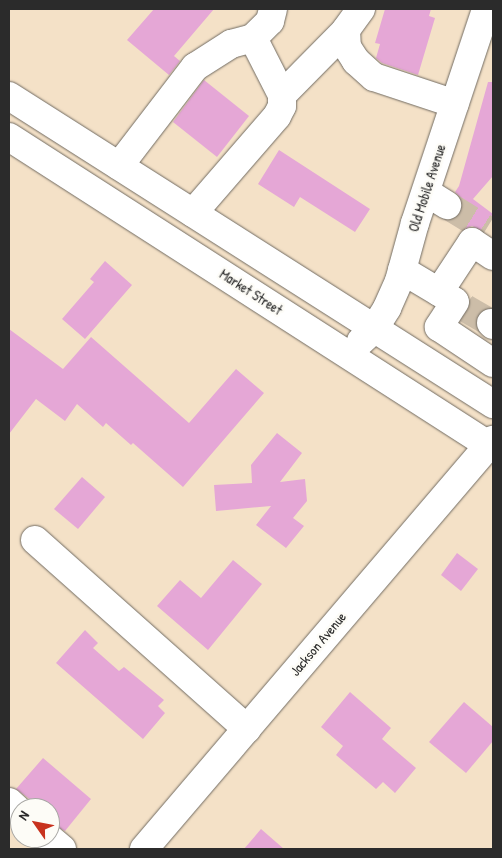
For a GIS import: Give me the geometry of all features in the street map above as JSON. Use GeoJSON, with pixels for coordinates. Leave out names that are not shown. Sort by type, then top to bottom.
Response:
{"type":"FeatureCollection","features":[{"type":"Feature","properties":{"kind":"main road"},"geometry":{"type":"LineString","coordinates":[[120,166],[195,67],[231,44],[253,38],[270,21],[273,9]]}},
{"type":"Feature","properties":{"kind":"main road","name":"Old Mobile Avenue"},"geometry":{"type":"LineString","coordinates":[[347,354],[374,329],[387,308],[402,270],[437,199],[455,104],[486,9]]}},
{"type":"Feature","properties":{"kind":"main road"},"geometry":{"type":"LineString","coordinates":[[282,95],[354,20]]}},
{"type":"Feature","properties":{"kind":"main road"},"geometry":{"type":"LineString","coordinates":[[354,20],[346,47],[356,61],[374,77],[455,104]]}},
{"type":"Feature","properties":{"kind":"main road"},"geometry":{"type":"LineString","coordinates":[[193,213],[277,116],[282,106],[282,95],[253,38]]}},
{"type":"Feature","properties":{"kind":"main road"},"geometry":{"type":"LineString","coordinates":[[9,96],[493,404]]}},
{"type":"Feature","properties":{"kind":"main road","name":"Market Street"},"geometry":{"type":"LineString","coordinates":[[9,137],[347,354],[492,444]]}},
{"type":"Feature","properties":{"kind":"main road"},"geometry":{"type":"LineString","coordinates":[[493,256],[472,242],[453,301],[438,327],[493,363]]}},
{"type":"Feature","properties":{"kind":"main road"},"geometry":{"type":"LineString","coordinates":[[402,270],[453,301]]}},
{"type":"Feature","properties":{"kind":"main road"},"geometry":{"type":"LineString","coordinates":[[445,374],[466,345]]}},
{"type":"Feature","properties":{"kind":"main road","name":"Jackson Avenue"},"geometry":{"type":"LineString","coordinates":[[144,849],[492,444]]}},
{"type":"Feature","properties":{"kind":"main road"},"geometry":{"type":"LineString","coordinates":[[35,540],[246,729]]}},
{"type":"Feature","properties":{"kind":"building"},"geometry":{"type":"Polygon","coordinates":[[[154,9],[214,9],[174,56],[180,61],[169,75],[127,40],[154,9]]]}},
{"type":"Feature","properties":{"kind":"building"},"geometry":{"type":"Polygon","coordinates":[[[385,9],[431,9],[429,16],[435,18],[418,75],[382,63],[376,58],[380,44],[375,43],[385,9]]]}},
{"type":"Feature","properties":{"kind":"building"},"geometry":{"type":"Polygon","coordinates":[[[204,80],[249,116],[217,157],[173,122],[204,80]]]}},
{"type":"Feature","properties":{"kind":"building"},"geometry":{"type":"Polygon","coordinates":[[[488,82],[493,82],[493,176],[473,199],[493,214],[493,217],[484,232],[472,226],[462,230],[447,221],[455,218],[463,206],[461,198],[455,192],[459,186],[488,82]]]}},
{"type":"Feature","properties":{"kind":"building"},"geometry":{"type":"Polygon","coordinates":[[[279,150],[370,209],[355,232],[300,197],[294,207],[258,184],[279,150]]]}},
{"type":"Feature","properties":{"kind":"building"},"geometry":{"type":"Polygon","coordinates":[[[105,261],[132,285],[85,339],[62,319],[94,282],[90,279],[105,261]]]}},
{"type":"Feature","properties":{"kind":"building"},"geometry":{"type":"Polygon","coordinates":[[[9,329],[63,369],[91,337],[189,423],[236,369],[264,393],[183,487],[133,443],[131,445],[106,423],[103,427],[77,404],[65,421],[36,399],[9,434],[9,329]]]}},
{"type":"Feature","properties":{"kind":"building"},"geometry":{"type":"Polygon","coordinates":[[[277,433],[302,453],[280,482],[305,479],[307,501],[293,518],[304,526],[286,548],[256,525],[271,506],[216,511],[214,485],[252,483],[251,465],[277,433]]]}},
{"type":"Feature","properties":{"kind":"building"},"geometry":{"type":"Polygon","coordinates":[[[82,477],[105,497],[78,529],[54,509],[82,477]]]}},
{"type":"Feature","properties":{"kind":"building"},"geometry":{"type":"Polygon","coordinates":[[[457,553],[478,569],[461,591],[441,575],[457,553]]]}},
{"type":"Feature","properties":{"kind":"building"},"geometry":{"type":"Polygon","coordinates":[[[233,560],[262,584],[208,650],[157,606],[180,580],[201,598],[233,560]]]}},
{"type":"Feature","properties":{"kind":"building"},"geometry":{"type":"Polygon","coordinates":[[[85,630],[98,643],[93,648],[119,671],[124,667],[164,700],[158,706],[165,713],[143,739],[56,663],[85,630]]]}},
{"type":"Feature","properties":{"kind":"building"},"geometry":{"type":"Polygon","coordinates":[[[350,692],[391,728],[382,739],[416,768],[395,793],[383,782],[376,789],[336,755],[343,746],[321,727],[350,692]]]}},
{"type":"Feature","properties":{"kind":"building"},"geometry":{"type":"Polygon","coordinates":[[[464,702],[493,727],[493,741],[466,773],[429,742],[464,702]]]}},
{"type":"Feature","properties":{"kind":"building"},"geometry":{"type":"Polygon","coordinates":[[[43,758],[91,799],[65,831],[60,828],[60,798],[28,798],[16,789],[43,758]]]}},
{"type":"Feature","properties":{"kind":"building"},"geometry":{"type":"Polygon","coordinates":[[[261,829],[284,849],[244,849],[261,829]]]}},
{"type":"Feature","properties":{"kind":"tunnel"},"geometry":{"type":"LineString","coordinates":[[447,205],[486,229]]}},
{"type":"Feature","properties":{"kind":"tunnel"},"geometry":{"type":"LineString","coordinates":[[465,308],[491,323]]}}]}
